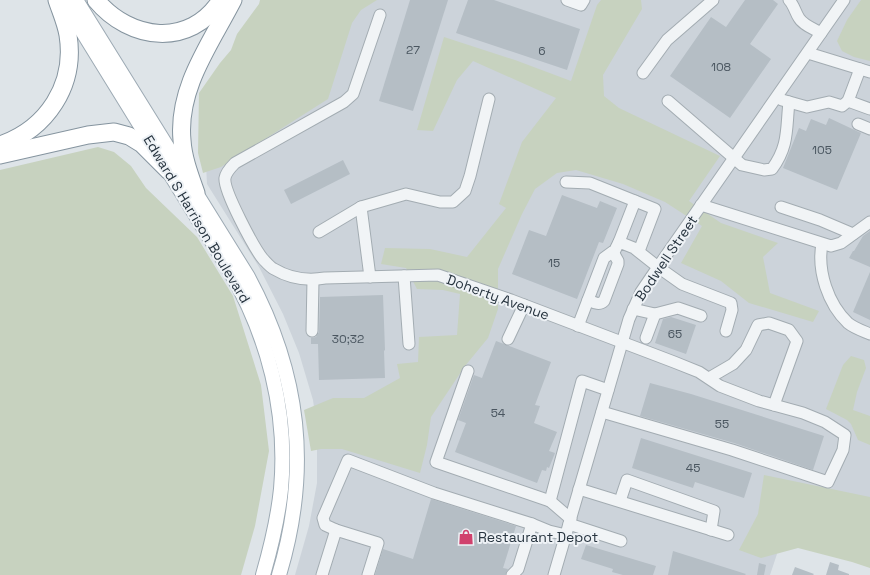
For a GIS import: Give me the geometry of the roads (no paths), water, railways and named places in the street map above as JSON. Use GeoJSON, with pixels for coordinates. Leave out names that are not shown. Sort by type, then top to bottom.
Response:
{"type":"FeatureCollection","features":[{"type":"Feature","properties":{"kind":"highway"},"geometry":{"type":"LineString","coordinates":[[0,144],[21,136],[39,122],[51,110],[62,88],[68,65],[68,36],[65,22],[57,0]]}},
{"type":"Feature","properties":{"kind":"highway"},"geometry":{"type":"LineString","coordinates":[[96,0],[109,13],[131,27],[149,32],[165,34],[181,31],[199,24],[214,10],[221,0]]}},
{"type":"Feature","properties":{"kind":"highway"},"geometry":{"type":"LineString","coordinates":[[196,193],[182,144],[184,103],[192,77],[233,0]]}},
{"type":"Feature","properties":{"kind":"highway"},"geometry":{"type":"LineString","coordinates":[[0,155],[88,135],[114,132],[129,136],[142,144],[168,170]]}},
{"type":"Feature","properties":{"kind":"main road","name":"Edward S Harrison Boulevard"},"geometry":{"type":"LineString","coordinates":[[62,0],[243,293],[260,333],[273,375],[278,403],[281,432],[282,468],[277,518],[263,575]]}},
{"type":"Feature","properties":{"kind":"main road","name":"Edward S Harrison Boulevard"},"geometry":{"type":"LineString","coordinates":[[76,0],[241,265],[261,303],[278,343],[289,385],[296,427],[296,485],[294,514],[279,575]]}},
{"type":"Feature","properties":{"kind":"street"},"geometry":{"type":"LineString","coordinates":[[567,0],[581,5],[584,0]]}},
{"type":"Feature","properties":{"kind":"street"},"geometry":{"type":"LineString","coordinates":[[643,73],[666,40],[713,0]]}},
{"type":"Feature","properties":{"kind":"street"},"geometry":{"type":"LineString","coordinates":[[789,0],[799,18],[804,23],[821,33]]}},
{"type":"Feature","properties":{"kind":"street","name":"Bodwell Street"},"geometry":{"type":"LineString","coordinates":[[554,575],[621,343],[633,309],[641,292],[844,0]]}},
{"type":"Feature","properties":{"kind":"street","name":"Doherty Avenue"},"geometry":{"type":"LineString","coordinates":[[380,15],[353,94],[344,102],[235,163],[225,178],[226,188],[231,200],[263,258],[273,268],[288,276],[313,280],[324,278],[438,275],[524,305],[699,372],[720,386],[774,405],[803,413],[825,422],[845,435],[843,450],[828,482],[732,450],[602,412]]}},
{"type":"Feature","properties":{"kind":"street"},"geometry":{"type":"LineString","coordinates":[[776,98],[807,107],[829,102],[842,106],[848,101],[865,71],[808,53]]}},
{"type":"Feature","properties":{"kind":"street"},"geometry":{"type":"LineString","coordinates":[[319,232],[361,207],[406,194],[440,202],[454,202],[464,191],[470,176],[489,99]]}},
{"type":"Feature","properties":{"kind":"street"},"geometry":{"type":"LineString","coordinates":[[668,101],[742,165],[764,170],[772,169],[785,145],[789,102]]}},
{"type":"Feature","properties":{"kind":"street"},"geometry":{"type":"LineString","coordinates":[[848,101],[870,109]]}},
{"type":"Feature","properties":{"kind":"street"},"geometry":{"type":"LineString","coordinates":[[858,124],[870,129]]}},
{"type":"Feature","properties":{"kind":"street"},"geometry":{"type":"LineString","coordinates":[[566,182],[590,183],[655,209],[639,251]]}},
{"type":"Feature","properties":{"kind":"street"},"geometry":{"type":"LineString","coordinates":[[578,326],[604,258],[615,250],[635,201]]}},
{"type":"Feature","properties":{"kind":"street"},"geometry":{"type":"LineString","coordinates":[[701,205],[831,246],[841,243],[870,222]]}},
{"type":"Feature","properties":{"kind":"street"},"geometry":{"type":"LineString","coordinates":[[361,207],[370,277]]}},
{"type":"Feature","properties":{"kind":"street"},"geometry":{"type":"LineString","coordinates":[[781,207],[820,220],[853,234]]}},
{"type":"Feature","properties":{"kind":"street"},"geometry":{"type":"LineString","coordinates":[[619,242],[639,251],[682,284],[731,303],[732,310],[726,331]]}},
{"type":"Feature","properties":{"kind":"street"},"geometry":{"type":"LineString","coordinates":[[822,244],[820,254],[824,284],[837,310],[849,324],[870,334]]}},
{"type":"Feature","properties":{"kind":"street"},"geometry":{"type":"LineString","coordinates":[[588,300],[598,304],[602,304],[604,301],[618,264],[613,252]]}},
{"type":"Feature","properties":{"kind":"street"},"geometry":{"type":"LineString","coordinates":[[404,276],[410,344]]}},
{"type":"Feature","properties":{"kind":"street"},"geometry":{"type":"LineString","coordinates":[[312,331],[313,280]]}},
{"type":"Feature","properties":{"kind":"street"},"geometry":{"type":"LineString","coordinates":[[508,338],[524,305]]}},
{"type":"Feature","properties":{"kind":"street"},"geometry":{"type":"LineString","coordinates":[[633,309],[655,314],[678,308],[702,316]]}},
{"type":"Feature","properties":{"kind":"street"},"geometry":{"type":"LineString","coordinates":[[646,338],[655,314]]}},
{"type":"Feature","properties":{"kind":"street"},"geometry":{"type":"LineString","coordinates":[[709,378],[733,364],[742,355],[758,325],[769,323],[789,330],[797,341],[774,405]]}},
{"type":"Feature","properties":{"kind":"street"},"geometry":{"type":"LineString","coordinates":[[468,371],[436,462],[550,501],[570,521],[621,541]]}},
{"type":"Feature","properties":{"kind":"street"},"geometry":{"type":"LineString","coordinates":[[550,501],[582,381],[608,390]]}},
{"type":"Feature","properties":{"kind":"street"},"geometry":{"type":"LineString","coordinates":[[368,575],[378,543],[325,525],[323,518],[348,460],[434,493],[566,536]]}},
{"type":"Feature","properties":{"kind":"street"},"geometry":{"type":"LineString","coordinates":[[620,501],[627,480],[714,512],[711,530]]}},
{"type":"Feature","properties":{"kind":"street"},"geometry":{"type":"LineString","coordinates":[[579,489],[728,534]]}},
{"type":"Feature","properties":{"kind":"street"},"geometry":{"type":"LineString","coordinates":[[512,575],[518,569],[532,524]]}},
{"type":"Feature","properties":{"kind":"street"},"geometry":{"type":"LineString","coordinates":[[322,575],[336,530]]}},
{"type":"Feature","properties":{"kind":"place","name":"Restaurant Depot"},"geometry":{"type":"Point","coordinates":[466,537]}}]}
